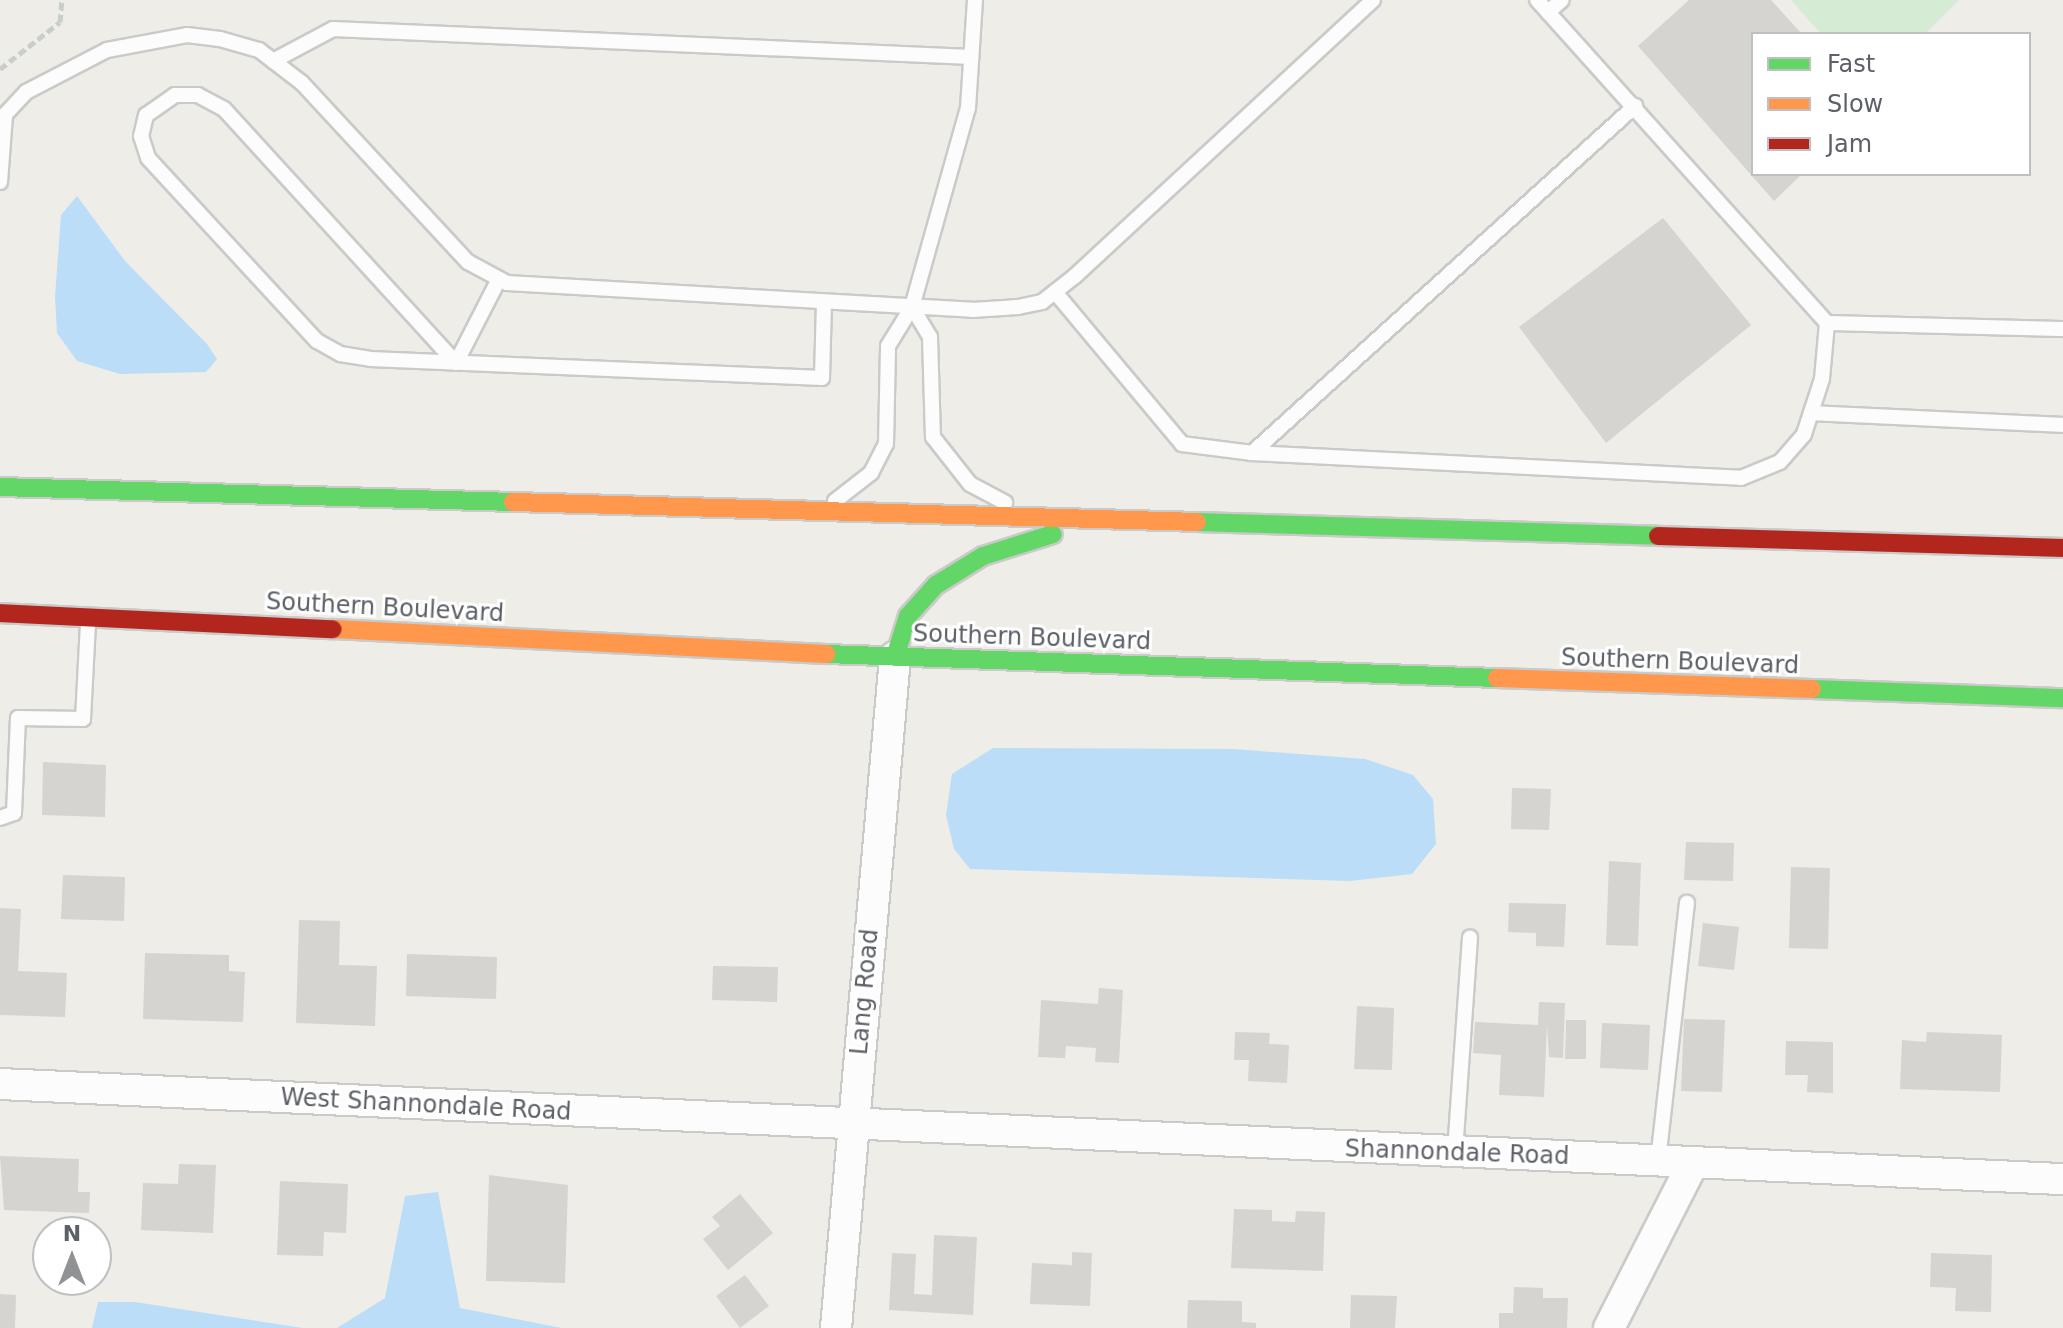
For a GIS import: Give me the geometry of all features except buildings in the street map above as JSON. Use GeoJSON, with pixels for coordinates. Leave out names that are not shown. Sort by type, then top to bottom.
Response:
{"type":"FeatureCollection","features":[{"type":"Feature","properties":{"kind":"highway"},"geometry":{"type":"LineString","coordinates":[[0,487],[1039,522],[2063,548]]}},
{"type":"Feature","properties":{"kind":"highway"},"geometry":{"type":"LineString","coordinates":[[895,657],[908,616],[936,585],[983,556],[1086,523]]}},
{"type":"Feature","properties":{"kind":"highway","name":"Southern Boulevard"},"geometry":{"type":"LineString","coordinates":[[0,613],[895,657],[2063,698]]}},
{"type":"Feature","properties":{"kind":"street","name":"Lang Road"},"geometry":{"type":"LineString","coordinates":[[836,1328],[895,657]]}},
{"type":"Feature","properties":{"kind":"street","name":"West Shannondale Road"},"geometry":{"type":"LineString","coordinates":[[0,1084],[852,1126]]}},
{"type":"Feature","properties":{"kind":"street","name":"Shannondale Road"},"geometry":{"type":"LineString","coordinates":[[852,1126],[2063,1179]]}},
{"type":"Feature","properties":{"kind":"street"},"geometry":{"type":"LineString","coordinates":[[1609,1328],[1693,1163]]}},
{"type":"Feature","properties":{"kind":"lane"},"geometry":{"type":"LineString","coordinates":[[816,515],[871,473],[886,444],[888,346],[912,307],[968,108],[975,0]]}},
{"type":"Feature","properties":{"kind":"lane"},"geometry":{"type":"LineString","coordinates":[[0,182],[3,117],[26,92],[107,50],[155,38],[220,39],[273,61],[302,83],[468,262],[499,279],[536,289],[912,307],[1018,307],[1055,292],[1373,0]]}},
{"type":"Feature","properties":{"kind":"lane"},"geometry":{"type":"LineString","coordinates":[[1055,292],[1182,444],[1252,453],[1741,478],[1780,462],[1804,434],[1822,379],[1827,323],[1537,0]]}},
{"type":"Feature","properties":{"kind":"lane"},"geometry":{"type":"LineString","coordinates":[[1548,12],[1562,0]]}},
{"type":"Feature","properties":{"kind":"lane"},"geometry":{"type":"LineString","coordinates":[[273,61],[333,29],[971,57]]}},
{"type":"Feature","properties":{"kind":"lane"},"geometry":{"type":"LineString","coordinates":[[456,363],[224,109],[198,95],[175,95],[146,115],[141,136],[148,158],[317,341],[340,354],[371,359],[456,363],[822,378],[824,303]]}},
{"type":"Feature","properties":{"kind":"lane"},"geometry":{"type":"LineString","coordinates":[[1252,453],[1635,106]]}},
{"type":"Feature","properties":{"kind":"lane"},"geometry":{"type":"LineString","coordinates":[[456,363],[499,279]]}},
{"type":"Feature","properties":{"kind":"lane"},"geometry":{"type":"LineString","coordinates":[[912,307],[930,337],[929,414],[940,450],[970,484],[1039,522]]}},
{"type":"Feature","properties":{"kind":"lane"},"geometry":{"type":"LineString","coordinates":[[1827,323],[2063,329]]}},
{"type":"Feature","properties":{"kind":"lane"},"geometry":{"type":"LineString","coordinates":[[1811,413],[2063,425]]}},
{"type":"Feature","properties":{"kind":"lane"},"geometry":{"type":"LineString","coordinates":[[0,818],[14,813],[18,718],[83,719],[88,618]]}},
{"type":"Feature","properties":{"kind":"lane"},"geometry":{"type":"LineString","coordinates":[[1658,1162],[1687,903]]}},
{"type":"Feature","properties":{"kind":"lane"},"geometry":{"type":"LineString","coordinates":[[1455,1153],[1470,938]]}},
{"type":"Feature","properties":{"kind":"path"},"geometry":{"type":"LineString","coordinates":[[0,69],[60,22],[62,0]]}},
{"type":"Feature","properties":{"kind":"green space"},"geometry":{"type":"Polygon","coordinates":[[[1791,0],[1959,0],[1927,32],[1819,32],[1791,0]]]}},
{"type":"Feature","properties":{"kind":"water"},"geometry":{"type":"Polygon","coordinates":[[[77,196],[125,261],[207,344],[217,359],[206,372],[120,374],[77,361],[57,333],[55,297],[61,215],[77,196]]]}},
{"type":"Feature","properties":{"kind":"water"},"geometry":{"type":"Polygon","coordinates":[[[993,748],[1234,749],[1365,759],[1413,775],[1433,799],[1436,844],[1412,874],[1350,881],[970,869],[954,849],[946,815],[952,774],[993,748]]]}},
{"type":"Feature","properties":{"kind":"water"},"geometry":{"type":"Polygon","coordinates":[[[438,1192],[460,1308],[562,1328],[337,1328],[385,1298],[405,1196],[438,1192]]]}},
{"type":"Feature","properties":{"kind":"water"},"geometry":{"type":"Polygon","coordinates":[[[98,1302],[135,1302],[303,1328],[92,1328],[98,1302]]]}},
{"type":"Feature","properties":{"kind":"traffic: fast"},"geometry":{"type":"LineString","coordinates":[[0,487],[513,502]]}},
{"type":"Feature","properties":{"kind":"traffic: fast"},"geometry":{"type":"LineString","coordinates":[[1197,522],[1658,536]]}},
{"type":"Feature","properties":{"kind":"traffic: fast"},"geometry":{"type":"LineString","coordinates":[[895,657],[908,616],[936,585],[983,556],[1053,534]]}},
{"type":"Feature","properties":{"kind":"traffic: fast"},"geometry":{"type":"LineString","coordinates":[[826,654],[1497,678]]}},
{"type":"Feature","properties":{"kind":"traffic: fast"},"geometry":{"type":"LineString","coordinates":[[1812,689],[2063,698]]}},
{"type":"Feature","properties":{"kind":"traffic: slow"},"geometry":{"type":"LineString","coordinates":[[513,502],[1197,522]]}},
{"type":"Feature","properties":{"kind":"traffic: slow"},"geometry":{"type":"LineString","coordinates":[[333,629],[826,654]]}},
{"type":"Feature","properties":{"kind":"traffic: slow"},"geometry":{"type":"LineString","coordinates":[[1497,678],[1812,689]]}},
{"type":"Feature","properties":{"kind":"traffic: jam"},"geometry":{"type":"LineString","coordinates":[[1658,536],[2063,548]]}},
{"type":"Feature","properties":{"kind":"traffic: jam"},"geometry":{"type":"LineString","coordinates":[[0,613],[333,629]]}}]}
